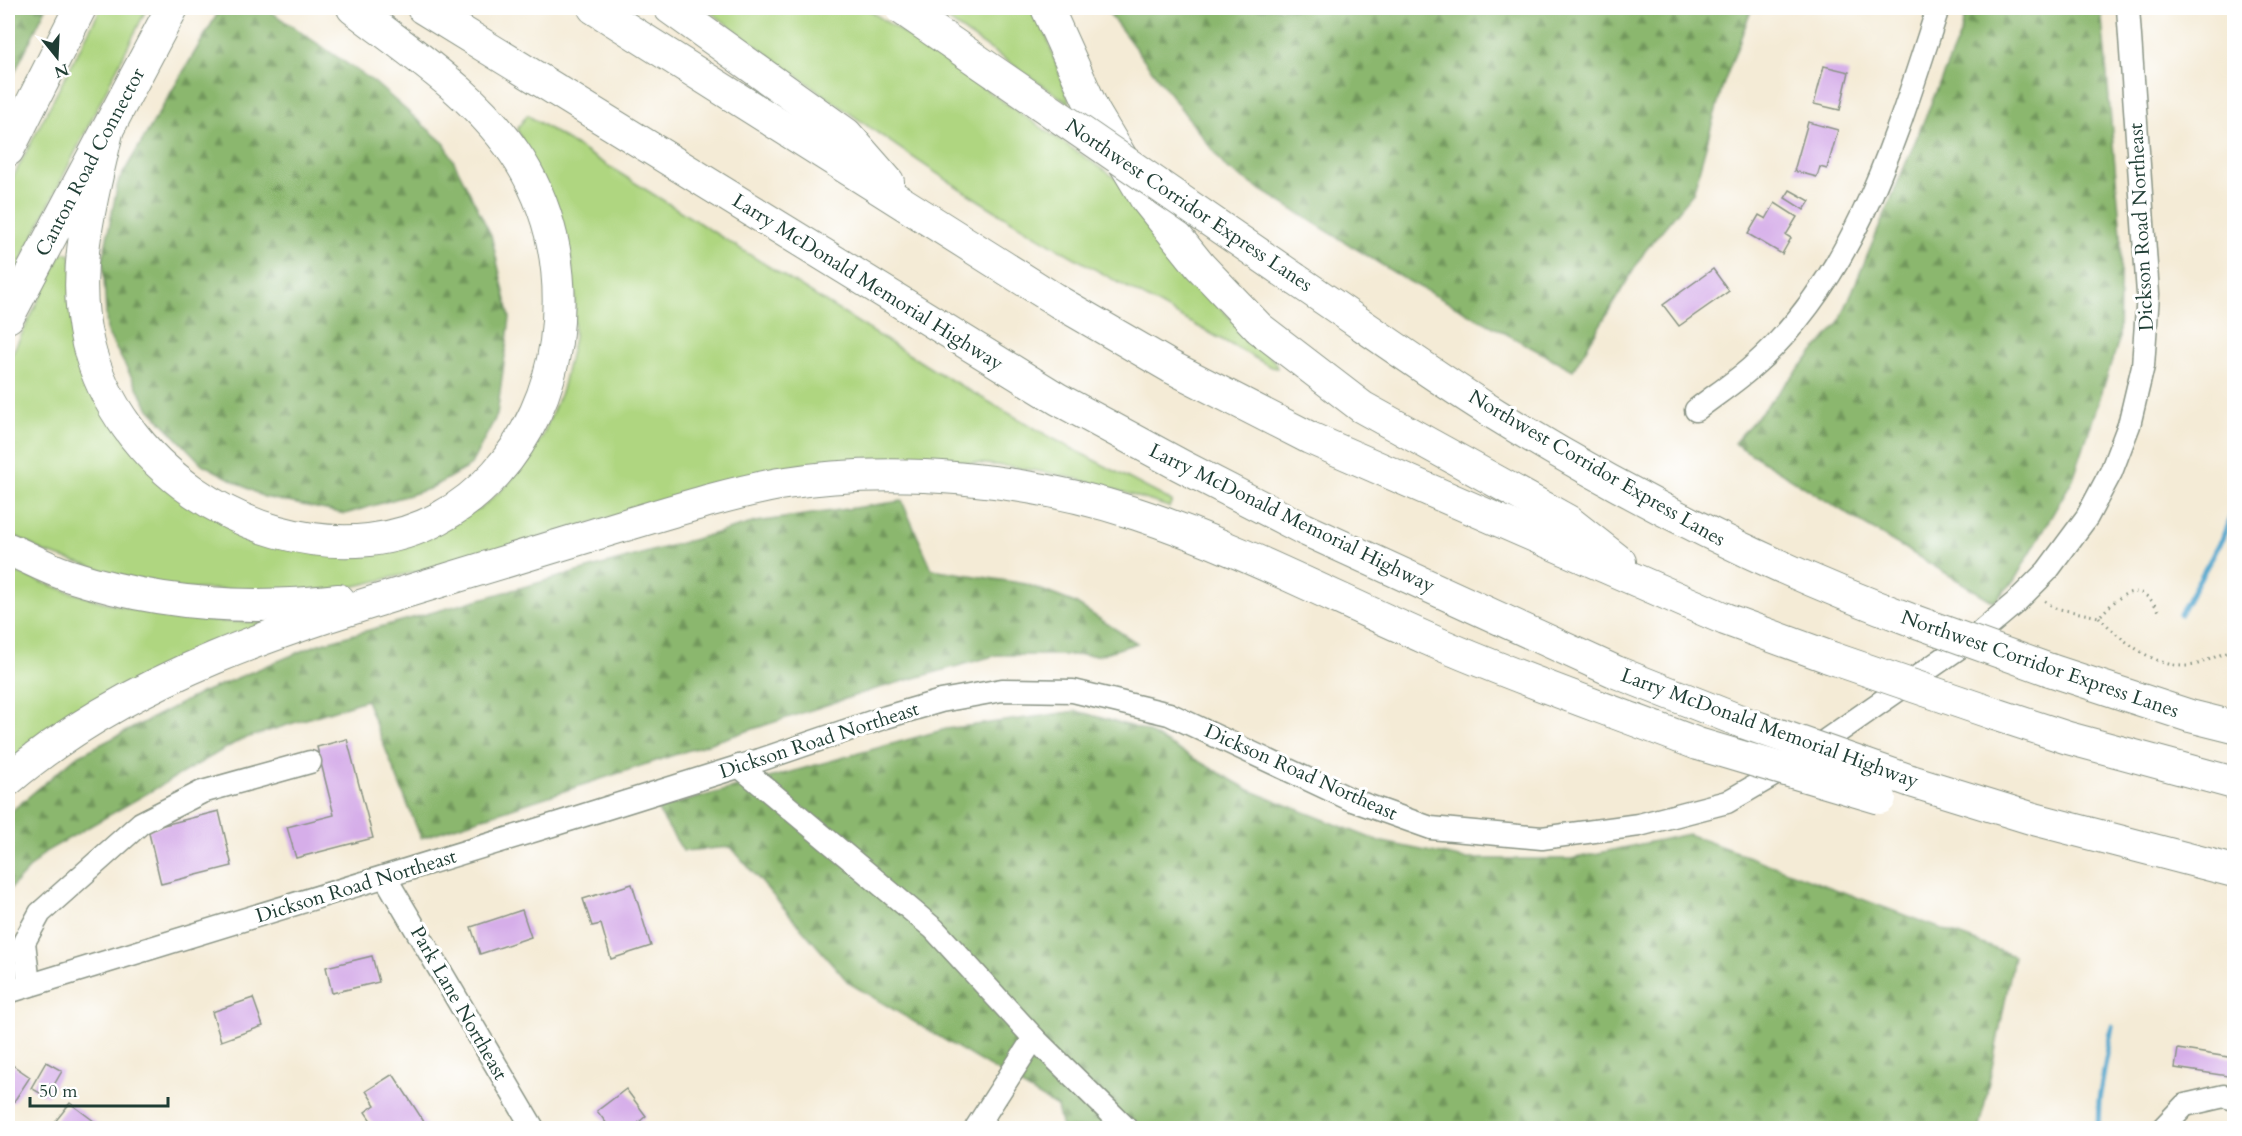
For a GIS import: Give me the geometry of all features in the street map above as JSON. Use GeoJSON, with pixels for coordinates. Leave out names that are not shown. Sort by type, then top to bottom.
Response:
{"type":"FeatureCollection","features":[{"type":"Feature","properties":{"kind":"highway"},"geometry":{"type":"LineString","coordinates":[[8,150],[80,8]]}},
{"type":"Feature","properties":{"kind":"highway","name":"Canton Road Connector"},"geometry":{"type":"LineString","coordinates":[[8,317],[172,8]]}},
{"type":"Feature","properties":{"kind":"highway"},"geometry":{"type":"LineString","coordinates":[[107,132],[87,217],[80,264],[82,307],[88,343],[98,376],[133,435],[157,462],[186,487],[252,524],[291,535],[369,540],[408,532],[443,516],[474,496],[502,469],[525,435],[542,397],[554,359],[559,318],[559,276],[545,212],[520,161],[504,138],[478,109],[451,85],[353,8]]}},
{"type":"Feature","properties":{"kind":"highway","name":"Larry McDonald Memorial Highway"},"geometry":{"type":"LineString","coordinates":[[423,8],[1058,399],[1304,529],[1617,672],[1745,723],[1911,781],[1995,807],[2121,843],[2235,871]]}},
{"type":"Feature","properties":{"kind":"highway"},"geometry":{"type":"LineString","coordinates":[[594,8],[1059,302],[1161,361],[1310,438],[1725,619],[1829,657],[2068,738],[2235,783]]}},
{"type":"Feature","properties":{"kind":"highway"},"geometry":{"type":"LineString","coordinates":[[670,8],[846,134],[912,210]]}},
{"type":"Feature","properties":{"kind":"highway","name":"Northwest Corridor Express Lanes"},"geometry":{"type":"LineString","coordinates":[[901,8],[1494,413],[1614,483],[1741,550],[1851,598],[2050,670],[2190,716],[2235,727]]}},
{"type":"Feature","properties":{"kind":"highway"},"geometry":{"type":"LineString","coordinates":[[1047,8],[1094,112],[1146,199],[1200,266],[1259,328],[1362,407],[1568,520],[1651,587]]}},
{"type":"Feature","properties":{"kind":"highway"},"geometry":{"type":"LineString","coordinates":[[8,780],[48,747],[108,708],[181,670],[228,651],[401,593],[659,515],[780,484],[844,478],[964,479],[1082,498],[1168,525],[1434,642],[1698,744],[1880,798],[1929,805],[1995,807]]}},
{"type":"Feature","properties":{"kind":"highway"},"geometry":{"type":"LineString","coordinates":[[8,549],[64,574],[117,590],[177,601],[239,606],[302,604],[401,593]]}},
{"type":"Feature","properties":{"kind":"street"},"geometry":{"type":"LineString","coordinates":[[1696,410],[1752,368],[1786,332],[1811,301],[1849,243],[1870,202],[1901,121],[1938,8]]}},
{"type":"Feature","properties":{"kind":"street","name":"Dickson Road Northeast"},"geometry":{"type":"LineString","coordinates":[[18,989],[385,877],[941,701],[1002,690],[1073,691],[1169,714],[1352,800],[1431,828],[1542,838],[1639,825],[1726,802],[1795,761],[1976,636],[2047,570],[2087,517],[2111,472],[2137,394],[2147,329],[2148,294],[2128,8]]}},
{"type":"Feature","properties":{"kind":"street"},"geometry":{"type":"LineString","coordinates":[[18,989],[24,942],[40,913],[141,823],[202,792],[310,762]]}},
{"type":"Feature","properties":{"kind":"street"},"geometry":{"type":"LineString","coordinates":[[740,766],[934,929],[1034,1038],[1126,1128]]}},
{"type":"Feature","properties":{"kind":"street","name":"Park Lane Northeast"},"geometry":{"type":"LineString","coordinates":[[385,877],[533,1128]]}},
{"type":"Feature","properties":{"kind":"street"},"geometry":{"type":"LineString","coordinates":[[976,1128],[1034,1038]]}},
{"type":"Feature","properties":{"kind":"street"},"geometry":{"type":"LineString","coordinates":[[2163,1128],[2185,1106],[2224,1096],[2235,1099]]}},
{"type":"Feature","properties":{"kind":"path"},"geometry":{"type":"LineString","coordinates":[[2099,617],[2119,596],[2135,592],[2146,595],[2159,611]]}},
{"type":"Feature","properties":{"kind":"path"},"geometry":{"type":"LineString","coordinates":[[2042,598],[2055,608],[2099,617],[2131,645],[2168,663],[2191,666],[2235,652]]}},
{"type":"Feature","properties":{"kind":"green space"},"geometry":{"type":"Polygon","coordinates":[[[8,8],[46,8],[8,86],[8,8]]]}},
{"type":"Feature","properties":{"kind":"green space"},"geometry":{"type":"Polygon","coordinates":[[[101,8],[147,8],[8,287],[8,187],[101,8]]]}},
{"type":"Feature","properties":{"kind":"green space"},"geometry":{"type":"Polygon","coordinates":[[[239,8],[265,8],[374,82],[445,144],[491,235],[510,318],[497,415],[470,466],[429,489],[345,514],[264,497],[202,464],[149,409],[107,332],[103,259],[118,182],[218,13],[239,8]]]}},
{"type":"Feature","properties":{"kind":"green space"},"geometry":{"type":"Polygon","coordinates":[[[705,8],[866,8],[1117,179],[1199,287],[1275,362],[1277,368],[1271,367],[1112,279],[1033,234],[956,186],[861,121],[705,8]]]}},
{"type":"Feature","properties":{"kind":"green space"},"geometry":{"type":"Polygon","coordinates":[[[930,8],[1037,8],[1070,104],[930,8]]]}},
{"type":"Feature","properties":{"kind":"green space"},"geometry":{"type":"Polygon","coordinates":[[[1105,8],[1752,8],[1722,88],[1693,193],[1645,251],[1573,370],[1403,278],[1226,168],[1105,8]]]}},
{"type":"Feature","properties":{"kind":"green space"},"geometry":{"type":"Polygon","coordinates":[[[1967,8],[2101,8],[2121,234],[2119,340],[2073,479],[2014,581],[1994,602],[1734,443],[1839,323],[1961,32],[1967,8]]]}},
{"type":"Feature","properties":{"kind":"green space"},"geometry":{"type":"Polygon","coordinates":[[[527,115],[932,369],[1050,437],[1172,501],[1169,507],[1084,481],[1005,466],[903,460],[801,465],[416,572],[338,590],[163,589],[44,552],[8,532],[8,362],[62,253],[70,254],[91,388],[274,546],[480,509],[508,484],[542,437],[562,390],[574,338],[575,296],[570,253],[517,129],[527,115]]]}},
{"type":"Feature","properties":{"kind":"green space"},"geometry":{"type":"Polygon","coordinates":[[[902,501],[932,569],[1026,584],[1075,603],[1137,643],[1099,655],[997,655],[872,690],[421,838],[366,700],[240,740],[45,852],[8,891],[8,814],[76,757],[201,693],[319,644],[756,522],[902,501]]]}},
{"type":"Feature","properties":{"kind":"green space"},"geometry":{"type":"Polygon","coordinates":[[[8,569],[102,602],[166,616],[198,620],[264,622],[8,764],[8,569]]]}},
{"type":"Feature","properties":{"kind":"green space"},"geometry":{"type":"Polygon","coordinates":[[[1077,711],[1144,730],[1249,790],[1378,841],[1465,859],[1571,859],[1688,834],[2014,956],[1980,1128],[1062,1128],[1057,1107],[849,983],[731,847],[683,851],[657,809],[946,729],[1077,711]]]}},
{"type":"Feature","properties":{"kind":"building"},"geometry":{"type":"Polygon","coordinates":[[[1824,66],[1849,72],[1840,110],[1814,104],[1824,66]]]}},
{"type":"Feature","properties":{"kind":"building"},"geometry":{"type":"Polygon","coordinates":[[[1808,122],[1838,130],[1827,169],[1820,167],[1817,177],[1794,171],[1808,122]]]}},
{"type":"Feature","properties":{"kind":"building"},"geometry":{"type":"Polygon","coordinates":[[[1790,190],[1810,201],[1804,210],[1785,198],[1790,190]]]}},
{"type":"Feature","properties":{"kind":"building"},"geometry":{"type":"Polygon","coordinates":[[[1775,203],[1797,217],[1786,235],[1791,238],[1782,254],[1748,234],[1759,215],[1766,219],[1775,203]]]}},
{"type":"Feature","properties":{"kind":"building"},"geometry":{"type":"Polygon","coordinates":[[[1713,269],[1729,291],[1679,326],[1663,305],[1713,269]]]}},
{"type":"Feature","properties":{"kind":"building"},"geometry":{"type":"Polygon","coordinates":[[[347,739],[373,838],[296,858],[287,827],[334,815],[317,747],[347,739]]]}},
{"type":"Feature","properties":{"kind":"building"},"geometry":{"type":"Polygon","coordinates":[[[219,811],[232,866],[161,884],[148,829],[219,811]]]}},
{"type":"Feature","properties":{"kind":"building"},"geometry":{"type":"Polygon","coordinates":[[[632,884],[651,946],[611,959],[601,924],[592,926],[583,899],[632,884]]]}},
{"type":"Feature","properties":{"kind":"building"},"geometry":{"type":"Polygon","coordinates":[[[522,910],[531,937],[480,954],[471,927],[522,910]]]}},
{"type":"Feature","properties":{"kind":"building"},"geometry":{"type":"Polygon","coordinates":[[[372,956],[379,982],[332,993],[326,967],[372,956]]]}},
{"type":"Feature","properties":{"kind":"building"},"geometry":{"type":"Polygon","coordinates":[[[253,998],[263,1026],[221,1041],[212,1012],[253,998]]]}},
{"type":"Feature","properties":{"kind":"building"},"geometry":{"type":"Polygon","coordinates":[[[2178,1049],[2234,1058],[2234,1077],[2175,1068],[2178,1049]]]}},
{"type":"Feature","properties":{"kind":"building"},"geometry":{"type":"Polygon","coordinates":[[[8,1062],[30,1077],[13,1103],[8,1100],[8,1062]]]}},
{"type":"Feature","properties":{"kind":"building"},"geometry":{"type":"Polygon","coordinates":[[[46,1062],[62,1071],[47,1097],[31,1088],[46,1062]]]}},
{"type":"Feature","properties":{"kind":"building"},"geometry":{"type":"Polygon","coordinates":[[[393,1074],[428,1128],[376,1128],[365,1112],[375,1105],[366,1091],[393,1074]]]}},
{"type":"Feature","properties":{"kind":"building"},"geometry":{"type":"Polygon","coordinates":[[[626,1089],[646,1116],[639,1122],[644,1128],[610,1128],[597,1111],[626,1089]]]}},
{"type":"Feature","properties":{"kind":"building"},"geometry":{"type":"Polygon","coordinates":[[[70,1103],[103,1128],[50,1128],[70,1103]]]}},
{"type":"Feature","properties":{"kind":"waterway"},"geometry":{"type":"LineString","coordinates":[[2180,614],[2222,539],[2234,508]]}},
{"type":"Feature","properties":{"kind":"waterway"},"geometry":{"type":"LineString","coordinates":[[2098,1128],[2099,1099],[2112,1026]]}}]}
